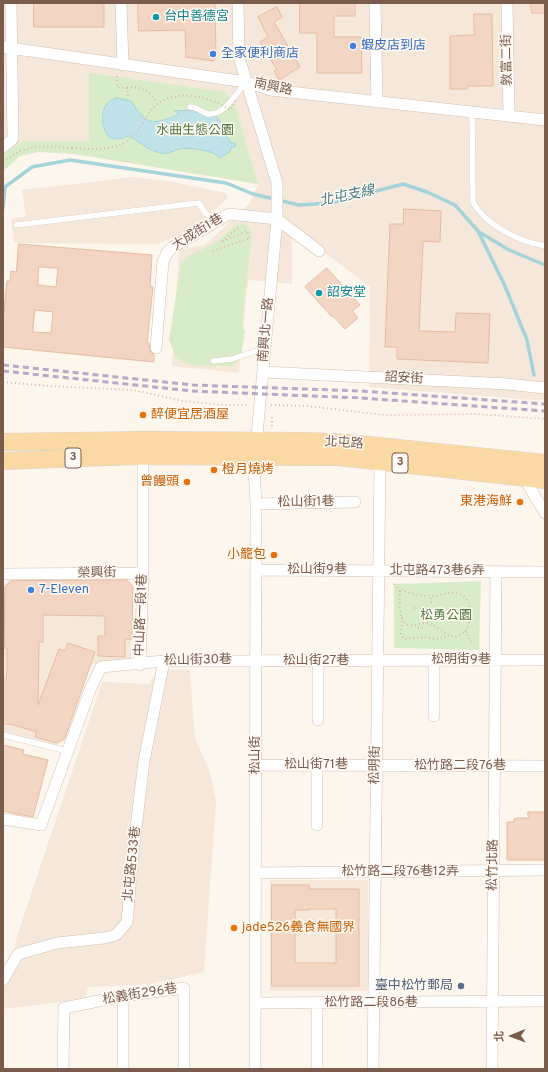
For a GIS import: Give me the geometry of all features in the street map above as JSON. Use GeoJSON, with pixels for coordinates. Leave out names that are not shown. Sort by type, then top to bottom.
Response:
{"type":"FeatureCollection","features":[{"type":"Feature","properties":{"kind":"main road","name":"北屯路"},"geometry":{"type":"LineString","coordinates":[[143,440],[380,461],[545,480]]}},
{"type":"Feature","properties":{"kind":"main road","name":"3"},"geometry":{"type":"LineString","coordinates":[[3,442],[143,440]]}},
{"type":"Feature","properties":{"kind":"main road","name":"北屯路"},"geometry":{"type":"LineString","coordinates":[[144,457],[348,443],[545,462]]}},
{"type":"Feature","properties":{"kind":"main road","name":"3"},"geometry":{"type":"LineString","coordinates":[[3,461],[144,457]]}},
{"type":"Feature","properties":{"kind":"street"},"geometry":{"type":"LineString","coordinates":[[3,147],[13,139],[8,48],[11,3]]}},
{"type":"Feature","properties":{"kind":"street"},"geometry":{"type":"LineString","coordinates":[[121,3],[123,65]]}},
{"type":"Feature","properties":{"kind":"street"},"geometry":{"type":"LineString","coordinates":[[238,3],[239,57],[246,82]]}},
{"type":"Feature","properties":{"kind":"street"},"geometry":{"type":"LineString","coordinates":[[375,3],[377,102]]}},
{"type":"Feature","properties":{"kind":"street","name":"敦富二街"},"geometry":{"type":"LineString","coordinates":[[507,3],[509,116]]}},
{"type":"Feature","properties":{"kind":"street","name":"南興路"},"geometry":{"type":"LineString","coordinates":[[8,48],[246,82],[271,90],[545,120]]}},
{"type":"Feature","properties":{"kind":"street","name":"南興北一路"},"geometry":{"type":"LineString","coordinates":[[246,82],[277,183],[277,219],[256,449]]}},
{"type":"Feature","properties":{"kind":"street","name":"大成街1巷"},"geometry":{"type":"LineString","coordinates":[[156,348],[163,262],[167,253],[173,247],[229,214],[277,219]]}},
{"type":"Feature","properties":{"kind":"street"},"geometry":{"type":"LineString","coordinates":[[277,219],[319,251]]}},
{"type":"Feature","properties":{"kind":"street","name":"詔安街"},"geometry":{"type":"LineString","coordinates":[[264,372],[506,384],[545,388]]}},
{"type":"Feature","properties":{"kind":"street","name":"中山路一段1巷"},"geometry":{"type":"LineString","coordinates":[[3,819],[41,825],[90,690],[101,667],[140,665],[144,573],[143,440]]}},
{"type":"Feature","properties":{"kind":"street","name":"松山街"},"geometry":{"type":"LineString","coordinates":[[255,1069],[256,449]]}},
{"type":"Feature","properties":{"kind":"street","name":"松明街"},"geometry":{"type":"LineString","coordinates":[[373,1069],[380,461]]}},
{"type":"Feature","properties":{"kind":"street"},"geometry":{"type":"LineString","coordinates":[[524,478],[545,513]]}},
{"type":"Feature","properties":{"kind":"street","name":"松山街1巷"},"geometry":{"type":"LineString","coordinates":[[256,504],[355,502]]}},
{"type":"Feature","properties":{"kind":"street","name":"松山街9巷"},"geometry":{"type":"LineString","coordinates":[[256,570],[378,571]]}},
{"type":"Feature","properties":{"kind":"street","name":"北屯路473巷6弄"},"geometry":{"type":"LineString","coordinates":[[378,571],[545,572]]}},
{"type":"Feature","properties":{"kind":"street","name":"北屯路473巷6弄"},"geometry":{"type":"LineString","coordinates":[[496,572],[496,660]]}},
{"type":"Feature","properties":{"kind":"street","name":"榮興街"},"geometry":{"type":"LineString","coordinates":[[3,574],[144,573]]}},
{"type":"Feature","properties":{"kind":"street"},"geometry":{"type":"LineString","coordinates":[[434,660],[434,716]]}},
{"type":"Feature","properties":{"kind":"street","name":"松竹北路"},"geometry":{"type":"LineString","coordinates":[[492,1069],[496,660]]}},
{"type":"Feature","properties":{"kind":"street","name":"松明街9巷"},"geometry":{"type":"LineString","coordinates":[[377,661],[545,660]]}},
{"type":"Feature","properties":{"kind":"street","name":"松山街30巷"},"geometry":{"type":"LineString","coordinates":[[140,665],[164,661],[256,661]]}},
{"type":"Feature","properties":{"kind":"street","name":"北屯路533巷"},"geometry":{"type":"LineString","coordinates":[[3,980],[18,954],[57,943],[104,938],[116,934],[127,922],[144,761],[164,661]]}},
{"type":"Feature","properties":{"kind":"street","name":"松山街27巷"},"geometry":{"type":"LineString","coordinates":[[256,661],[377,661]]}},
{"type":"Feature","properties":{"kind":"street"},"geometry":{"type":"LineString","coordinates":[[318,661],[318,720]]}},
{"type":"Feature","properties":{"kind":"street","name":"松山街71巷"},"geometry":{"type":"LineString","coordinates":[[256,765],[376,765]]}},
{"type":"Feature","properties":{"kind":"street","name":"松竹路二段76巷"},"geometry":{"type":"LineString","coordinates":[[376,765],[545,766]]}},
{"type":"Feature","properties":{"kind":"street"},"geometry":{"type":"LineString","coordinates":[[317,766],[317,825]]}},
{"type":"Feature","properties":{"kind":"street","name":"松竹路二段76巷12弄"},"geometry":{"type":"LineString","coordinates":[[256,872],[545,870]]}},
{"type":"Feature","properties":{"kind":"street","name":"松義街296巷"},"geometry":{"type":"LineString","coordinates":[[63,1069],[64,1008],[123,996],[184,988],[184,1069]]}},
{"type":"Feature","properties":{"kind":"street"},"geometry":{"type":"LineString","coordinates":[[123,996],[123,1069]]}},
{"type":"Feature","properties":{"kind":"street","name":"松竹路二段86巷"},"geometry":{"type":"LineString","coordinates":[[255,1003],[545,1001]]}},
{"type":"Feature","properties":{"kind":"street","name":"松竹路二段86巷"},"geometry":{"type":"LineString","coordinates":[[317,1003],[317,1069]]}},
{"type":"Feature","properties":{"kind":"lane"},"geometry":{"type":"LineString","coordinates":[[190,107],[212,114],[225,107],[246,82]]}},
{"type":"Feature","properties":{"kind":"lane"},"geometry":{"type":"LineString","coordinates":[[472,112],[473,202],[477,210],[507,233],[545,246]]}},
{"type":"Feature","properties":{"kind":"lane"},"geometry":{"type":"LineString","coordinates":[[16,225],[199,202],[205,213],[218,221]]}},
{"type":"Feature","properties":{"kind":"lane"},"geometry":{"type":"LineString","coordinates":[[213,361],[232,359],[266,348]]}},
{"type":"Feature","properties":{"kind":"lane"},"geometry":{"type":"LineString","coordinates":[[3,735],[67,751]]}},
{"type":"Feature","properties":{"kind":"path"},"geometry":{"type":"LineString","coordinates":[[117,76],[117,87],[135,87],[146,90],[155,100]]}},
{"type":"Feature","properties":{"kind":"path"},"geometry":{"type":"LineString","coordinates":[[127,88],[128,96]]}},
{"type":"Feature","properties":{"kind":"path"},"geometry":{"type":"LineString","coordinates":[[3,162],[18,151],[32,146],[97,150],[126,142],[136,132],[153,107],[173,97],[193,96],[207,99],[230,110],[236,100]]}},
{"type":"Feature","properties":{"kind":"path"},"geometry":{"type":"LineString","coordinates":[[213,251],[250,238],[247,231],[223,242],[220,241],[242,224]]}},
{"type":"Feature","properties":{"kind":"path"},"geometry":{"type":"LineString","coordinates":[[3,382],[133,390],[165,398],[197,403],[239,406],[307,406],[385,415],[477,414],[545,419]]}},
{"type":"Feature","properties":{"kind":"path"},"geometry":{"type":"LineString","coordinates":[[272,417],[272,426]]}},
{"type":"Feature","properties":{"kind":"path"},"geometry":{"type":"LineString","coordinates":[[394,584],[400,591],[399,607],[405,623],[409,626],[430,624],[449,636]]}},
{"type":"Feature","properties":{"kind":"path"},"geometry":{"type":"LineString","coordinates":[[400,591],[401,589],[416,595],[431,596],[456,593],[464,597],[470,606],[471,613],[469,625],[465,631],[459,635],[435,639],[418,637],[404,639],[401,634],[402,617]]}},
{"type":"Feature","properties":{"kind":"path"},"geometry":{"type":"LineString","coordinates":[[431,596],[431,603]]}},
{"type":"Feature","properties":{"kind":"path"},"geometry":{"type":"LineString","coordinates":[[418,628],[424,628]]}},
{"type":"Feature","properties":{"kind":"path"},"geometry":{"type":"LineString","coordinates":[[465,631],[473,645]]}},
{"type":"Feature","properties":{"kind":"shaded area"},"geometry":{"type":"Polygon","coordinates":[[[3,3],[545,3],[545,401],[369,387],[370,287],[292,228],[292,284],[248,280],[239,373],[172,366],[179,250],[205,245],[250,203],[258,184],[75,154],[39,152],[20,156],[3,171],[3,3]]]}},
{"type":"Feature","properties":{"kind":"shaded area"},"geometry":{"type":"Polygon","coordinates":[[[134,177],[173,182],[226,193],[228,198],[192,231],[157,244],[14,243],[11,219],[26,216],[22,190],[134,177]]]}},
{"type":"Feature","properties":{"kind":"shaded area"},"geometry":{"type":"Polygon","coordinates":[[[9,580],[128,580],[133,586],[131,659],[123,664],[94,664],[89,667],[64,741],[57,745],[14,736],[3,731],[3,587],[9,580]]]}},
{"type":"Feature","properties":{"kind":"shaded area"},"geometry":{"type":"Polygon","coordinates":[[[159,669],[190,670],[195,738],[210,772],[216,801],[204,972],[151,984],[88,987],[85,999],[3,1009],[3,969],[14,954],[17,936],[102,682],[149,684],[159,669]]]}},
{"type":"Feature","properties":{"kind":"shaded area"},"geometry":{"type":"Polygon","coordinates":[[[270,880],[368,880],[368,991],[270,991],[270,880]]]}},
{"type":"Feature","properties":{"kind":"green space","name":"水曲生態公園"},"geometry":{"type":"Polygon","coordinates":[[[89,73],[226,92],[235,106],[258,184],[75,154],[39,152],[20,156],[3,171],[3,154],[24,141],[89,141],[89,73]]]}},
{"type":"Feature","properties":{"kind":"green space"},"geometry":{"type":"Polygon","coordinates":[[[242,224],[247,225],[251,233],[251,242],[242,326],[245,331],[241,358],[233,366],[192,365],[183,362],[176,357],[169,340],[181,264],[188,257],[216,242],[231,229],[242,224]]]}},
{"type":"Feature","properties":{"kind":"green space","name":"松勇公園"},"geometry":{"type":"Polygon","coordinates":[[[481,581],[479,650],[394,648],[394,584],[481,581]]]}},
{"type":"Feature","properties":{"kind":"water"},"geometry":{"type":"Polygon","coordinates":[[[117,98],[131,101],[146,119],[156,122],[178,115],[178,112],[174,111],[192,110],[207,116],[216,116],[226,129],[224,133],[231,143],[235,143],[236,146],[231,148],[230,152],[219,158],[213,153],[194,149],[183,148],[168,153],[157,152],[129,136],[119,139],[110,138],[104,127],[104,109],[111,100],[117,98]]]}},
{"type":"Feature","properties":{"kind":"building"},"geometry":{"type":"Polygon","coordinates":[[[34,3],[104,3],[104,27],[34,27],[34,3]]]}},
{"type":"Feature","properties":{"kind":"building"},"geometry":{"type":"Polygon","coordinates":[[[138,3],[215,3],[216,57],[213,61],[186,57],[185,30],[139,31],[138,3]]]}},
{"type":"Feature","properties":{"kind":"building"},"geometry":{"type":"Polygon","coordinates":[[[300,3],[355,3],[355,16],[334,16],[334,37],[361,37],[362,73],[317,73],[317,33],[300,33],[300,3]]]}},
{"type":"Feature","properties":{"kind":"building"},"geometry":{"type":"Polygon","coordinates":[[[531,3],[545,3],[545,13],[532,13],[531,3]]]}},
{"type":"Feature","properties":{"kind":"building"},"geometry":{"type":"Polygon","coordinates":[[[277,7],[282,17],[274,22],[300,67],[279,80],[274,71],[277,70],[260,42],[268,37],[258,17],[277,7]]]}},
{"type":"Feature","properties":{"kind":"building"},"geometry":{"type":"Polygon","coordinates":[[[474,14],[492,14],[493,86],[467,86],[467,89],[450,89],[450,36],[474,35],[474,14]]]}},
{"type":"Feature","properties":{"kind":"building"},"geometry":{"type":"Polygon","coordinates":[[[404,209],[441,211],[440,242],[423,241],[419,331],[455,332],[456,313],[490,314],[488,363],[397,359],[397,347],[385,347],[390,224],[403,224],[404,209]]]}},
{"type":"Feature","properties":{"kind":"building"},"geometry":{"type":"Polygon","coordinates":[[[19,244],[152,255],[150,287],[153,287],[147,343],[149,343],[150,351],[154,355],[154,362],[3,347],[3,321],[7,281],[10,281],[11,271],[16,272],[19,244]],[[39,267],[38,285],[56,287],[58,268],[39,267]],[[35,310],[33,332],[51,333],[53,312],[35,310]]]}},
{"type":"Feature","properties":{"kind":"building"},"geometry":{"type":"Polygon","coordinates":[[[327,268],[360,305],[352,311],[358,318],[345,329],[305,287],[327,268]]]}},
{"type":"Feature","properties":{"kind":"building"},"geometry":{"type":"Polygon","coordinates":[[[127,580],[133,587],[132,639],[125,639],[125,657],[98,656],[98,636],[105,636],[105,616],[43,615],[43,642],[39,642],[38,705],[59,649],[65,651],[68,643],[95,652],[65,738],[56,743],[35,737],[37,732],[10,724],[3,724],[3,680],[6,680],[7,671],[7,648],[4,648],[5,587],[11,581],[127,580]]]}},
{"type":"Feature","properties":{"kind":"building"},"geometry":{"type":"Polygon","coordinates":[[[3,745],[24,750],[23,754],[48,760],[33,817],[3,811],[3,745]]]}},
{"type":"Feature","properties":{"kind":"building"},"geometry":{"type":"Polygon","coordinates":[[[528,812],[545,812],[545,860],[507,860],[507,822],[514,822],[514,819],[517,818],[528,818],[528,812]]]}},
{"type":"Feature","properties":{"kind":"building"},"geometry":{"type":"Polygon","coordinates":[[[272,885],[309,885],[309,889],[359,889],[359,986],[272,986],[272,885]],[[336,909],[295,910],[295,963],[336,963],[336,909]]]}},
{"type":"Feature","properties":{"kind":"waterway","name":"北屯支線"},"geometry":{"type":"LineString","coordinates":[[3,208],[5,187],[32,167],[70,160],[226,183],[253,194],[299,205],[330,203],[403,184],[427,192],[455,205],[478,231],[505,286],[527,340],[534,375]]}},
{"type":"Feature","properties":{"kind":"waterway"},"geometry":{"type":"LineString","coordinates":[[479,232],[509,250],[545,265]]}},
{"type":"Feature","properties":{"kind":"railway"},"geometry":{"type":"LineString","coordinates":[[3,365],[193,385],[361,391],[545,404]]}},
{"type":"Feature","properties":{"kind":"railway"},"geometry":{"type":"LineString","coordinates":[[3,371],[192,391],[361,398],[545,411]]}},
{"type":"Feature","properties":{"kind":"place","name":"台中善德宮"},"geometry":{"type":"Point","coordinates":[156,17]}},
{"type":"Feature","properties":{"kind":"place","name":"蝦皮店到店"},"geometry":{"type":"Point","coordinates":[353,46]}},
{"type":"Feature","properties":{"kind":"place","name":"全家便利商店"},"geometry":{"type":"Point","coordinates":[213,54]}},
{"type":"Feature","properties":{"kind":"place","name":"詔安堂"},"geometry":{"type":"Point","coordinates":[319,293]}},
{"type":"Feature","properties":{"kind":"place","name":"醉便宜居酒屋"},"geometry":{"type":"Point","coordinates":[143,415]}},
{"type":"Feature","properties":{"kind":"place","name":"橙月燒烤"},"geometry":{"type":"Point","coordinates":[214,470]}},
{"type":"Feature","properties":{"kind":"place","name":"曾饅頭"},"geometry":{"type":"Point","coordinates":[187,482]}},
{"type":"Feature","properties":{"kind":"place","name":"東港海鮮"},"geometry":{"type":"Point","coordinates":[520,502]}},
{"type":"Feature","properties":{"kind":"place","name":"小籠包"},"geometry":{"type":"Point","coordinates":[274,555]}},
{"type":"Feature","properties":{"kind":"place","name":"7-Eleven"},"geometry":{"type":"Point","coordinates":[31,590]}},
{"type":"Feature","properties":{"kind":"place","name":"jade526義食無國界"},"geometry":{"type":"Point","coordinates":[234,928]}},
{"type":"Feature","properties":{"kind":"place","name":"臺中松竹郵局"},"geometry":{"type":"Point","coordinates":[461,986]}}]}
